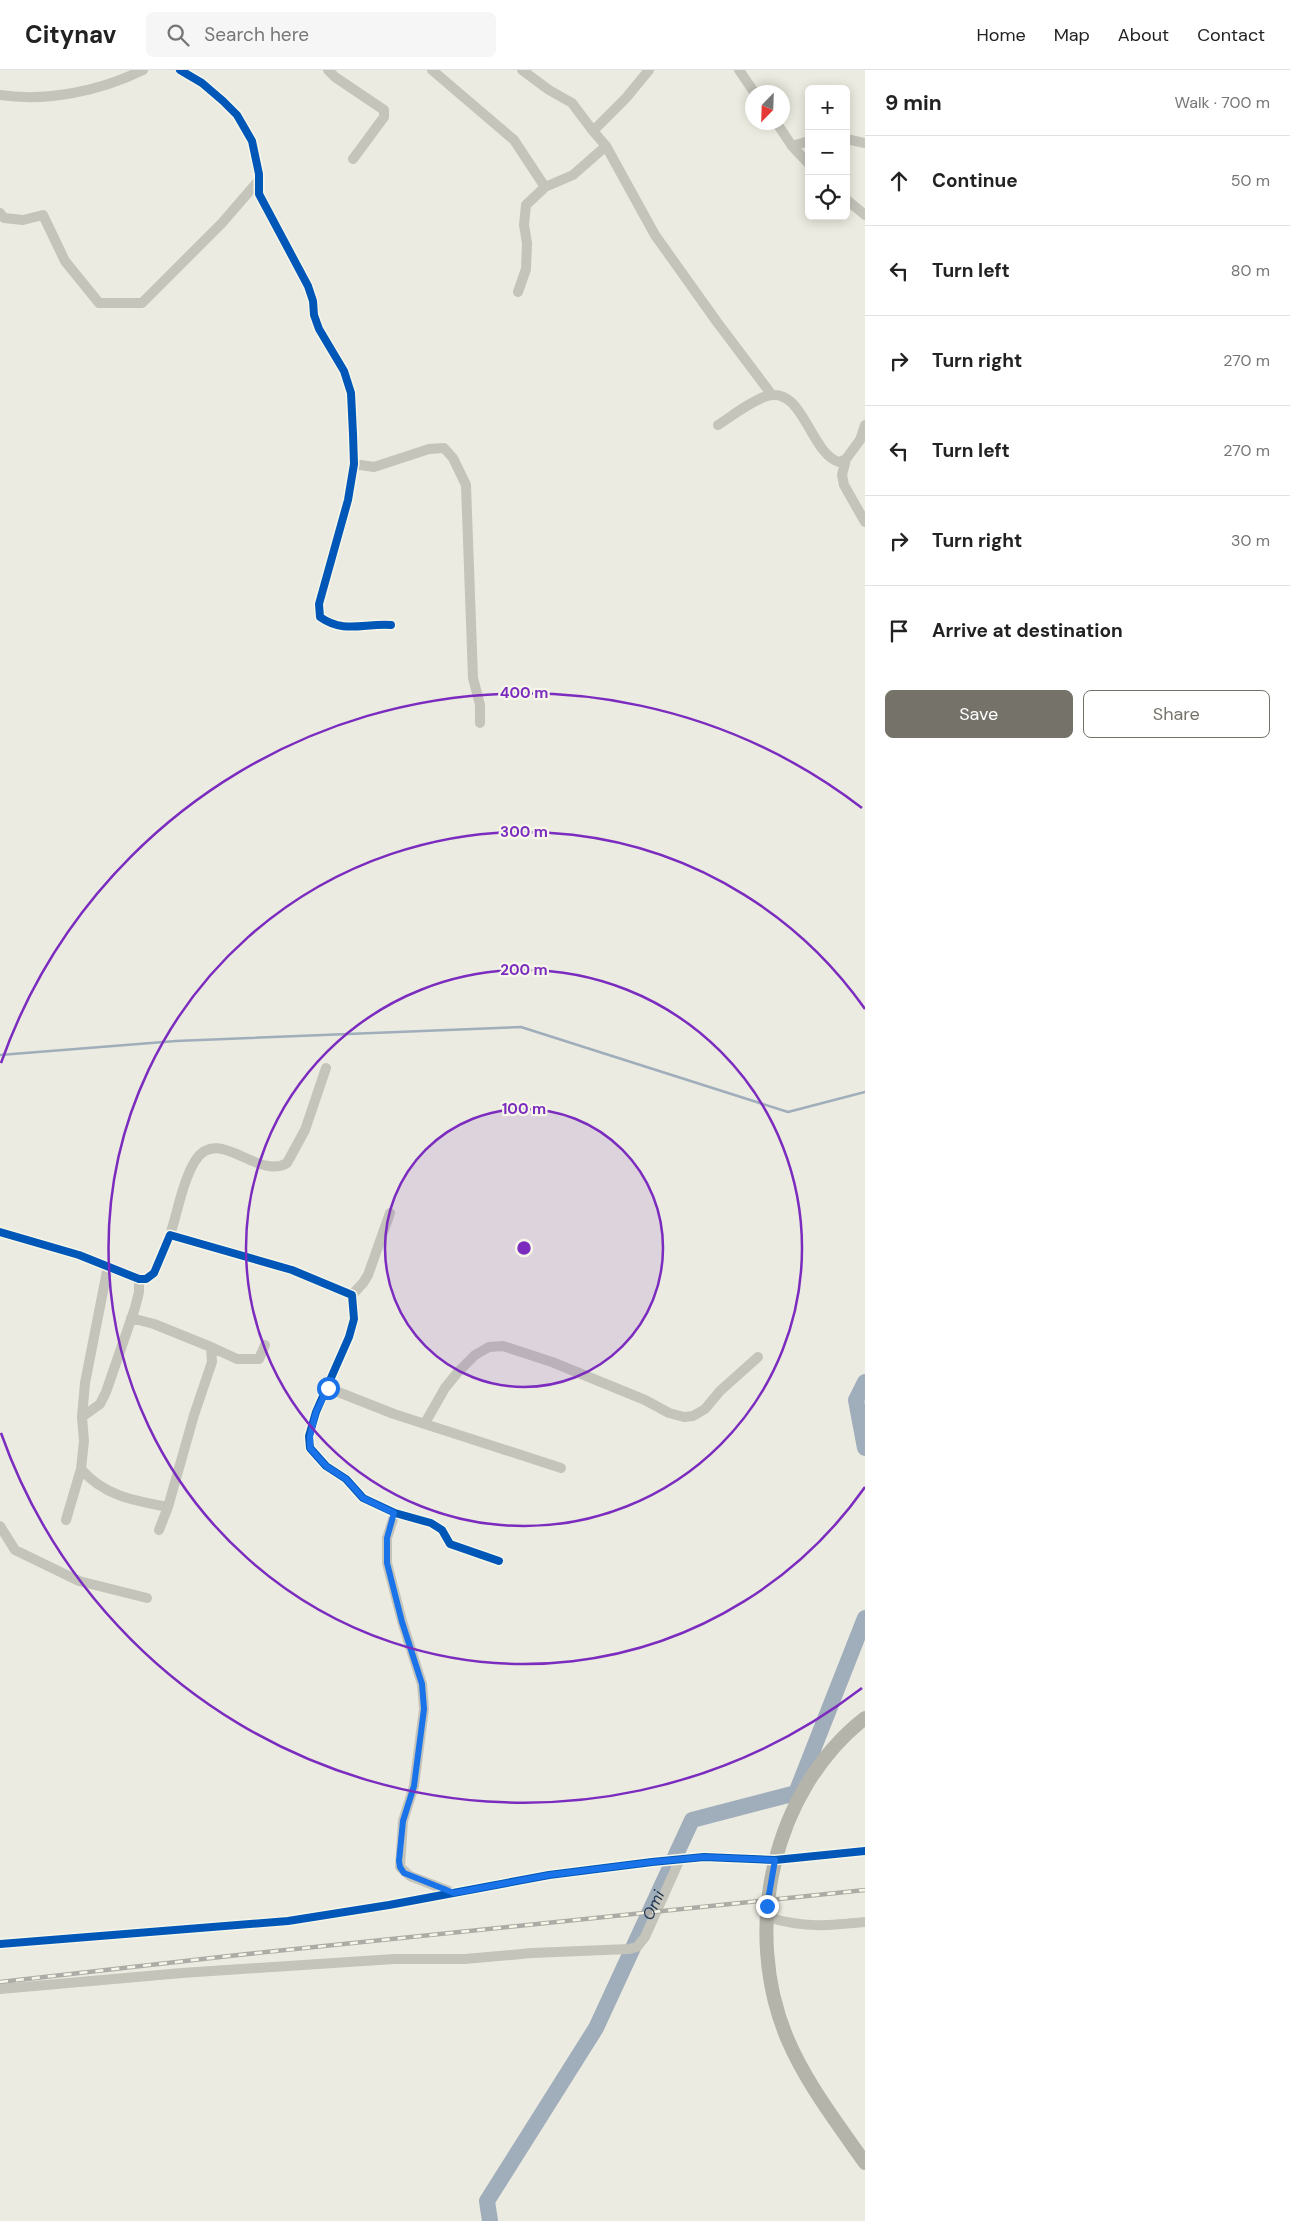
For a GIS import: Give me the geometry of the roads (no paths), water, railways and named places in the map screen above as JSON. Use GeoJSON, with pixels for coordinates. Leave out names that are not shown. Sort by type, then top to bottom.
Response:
{"type":"FeatureCollection","features":[{"type":"Feature","properties":{"kind":"main road"},"geometry":{"type":"LineString","coordinates":[[865,1718],[830,1752],[808,1782],[791,1815],[775,1860],[769,1887],[766,1944],[770,1982],[786,2036],[812,2087],[865,2163]]}},
{"type":"Feature","properties":{"kind":"street"},"geometry":{"type":"LineString","coordinates":[[0,95],[16,97],[68,93],[98,87],[143,70]]}},
{"type":"Feature","properties":{"kind":"street"},"geometry":{"type":"LineString","coordinates":[[180,70],[202,83],[237,115],[252,141],[259,180],[259,194],[294,256],[308,286],[313,301],[314,315],[344,371],[351,393],[354,464],[341,527],[319,604],[320,617],[328,623],[346,628],[391,625]]}},
{"type":"Feature","properties":{"kind":"street"},"geometry":{"type":"LineString","coordinates":[[328,70],[335,77],[384,110],[384,117],[353,159]]}},
{"type":"Feature","properties":{"kind":"street"},"geometry":{"type":"LineString","coordinates":[[432,70],[514,140],[546,187]]}},
{"type":"Feature","properties":{"kind":"street"},"geometry":{"type":"LineString","coordinates":[[522,70],[549,90],[572,103],[606,146],[655,235],[716,322],[772,395]]}},
{"type":"Feature","properties":{"kind":"street"},"geometry":{"type":"LineString","coordinates":[[593,131],[626,98],[649,70]]}},
{"type":"Feature","properties":{"kind":"street"},"geometry":{"type":"LineString","coordinates":[[739,70],[749,85]]}},
{"type":"Feature","properties":{"kind":"street"},"geometry":{"type":"LineString","coordinates":[[781,130],[792,146],[805,160]]}},
{"type":"Feature","properties":{"kind":"street"},"geometry":{"type":"LineString","coordinates":[[850,140],[865,144]]}},
{"type":"Feature","properties":{"kind":"street"},"geometry":{"type":"LineString","coordinates":[[792,146],[805,142]]}},
{"type":"Feature","properties":{"kind":"street"},"geometry":{"type":"LineString","coordinates":[[518,292],[526,269],[527,243],[524,225],[526,205],[546,187],[573,174],[606,146]]}},
{"type":"Feature","properties":{"kind":"street"},"geometry":{"type":"LineString","coordinates":[[0,213],[4,218],[23,220],[43,215],[65,261],[99,303],[142,303],[212,234],[259,180]]}},
{"type":"Feature","properties":{"kind":"street"},"geometry":{"type":"LineString","coordinates":[[850,202],[865,215]]}},
{"type":"Feature","properties":{"kind":"street"},"geometry":{"type":"LineString","coordinates":[[718,425],[763,397],[772,395],[782,396],[794,406],[828,456],[840,462],[862,444],[865,425]]}},
{"type":"Feature","properties":{"kind":"street"},"geometry":{"type":"LineString","coordinates":[[354,464],[374,467],[429,449],[444,448],[453,458],[466,485],[473,678],[480,704],[480,723]]}},
{"type":"Feature","properties":{"kind":"street"},"geometry":{"type":"LineString","coordinates":[[846,459],[843,467],[844,485],[865,522]]}},
{"type":"Feature","properties":{"kind":"street"},"geometry":{"type":"LineString","coordinates":[[0,1232],[79,1255],[139,1279],[146,1280],[154,1273],[170,1235],[189,1174],[201,1153],[213,1148],[275,1167],[287,1163],[310,1117],[326,1068]]}},
{"type":"Feature","properties":{"kind":"street"},"geometry":{"type":"LineString","coordinates":[[390,1212],[368,1275],[352,1295],[354,1318],[328,1388],[316,1412],[310,1436],[310,1448],[326,1466],[346,1479],[363,1498],[394,1513],[431,1523],[442,1530],[450,1544],[499,1561]]}},
{"type":"Feature","properties":{"kind":"street"},"geometry":{"type":"LineString","coordinates":[[170,1235],[292,1270],[352,1295]]}},
{"type":"Feature","properties":{"kind":"street"},"geometry":{"type":"LineString","coordinates":[[66,1520],[81,1469],[84,1441],[82,1418],[85,1383],[108,1266]]}},
{"type":"Feature","properties":{"kind":"street"},"geometry":{"type":"LineString","coordinates":[[82,1418],[100,1404],[106,1392],[139,1292],[139,1279]]}},
{"type":"Feature","properties":{"kind":"street"},"geometry":{"type":"LineString","coordinates":[[131,1318],[154,1324],[237,1359],[259,1359],[265,1345]]}},
{"type":"Feature","properties":{"kind":"street"},"geometry":{"type":"LineString","coordinates":[[425,1424],[445,1388],[458,1372],[476,1355],[489,1347],[503,1346],[552,1362],[645,1400],[669,1413],[684,1417],[693,1416],[705,1408],[720,1391],[758,1357]]}},
{"type":"Feature","properties":{"kind":"street"},"geometry":{"type":"LineString","coordinates":[[159,1530],[212,1362],[210,1347]]}},
{"type":"Feature","properties":{"kind":"street"},"geometry":{"type":"LineString","coordinates":[[328,1388],[515,1455],[561,1468]]}},
{"type":"Feature","properties":{"kind":"street"},"geometry":{"type":"LineString","coordinates":[[81,1469],[96,1483],[113,1493],[168,1506]]}},
{"type":"Feature","properties":{"kind":"street"},"geometry":{"type":"LineString","coordinates":[[394,1513],[387,1538],[387,1563],[402,1622],[422,1684],[424,1709],[414,1786],[403,1821],[400,1867],[410,1876],[454,1893]]}},
{"type":"Feature","properties":{"kind":"street"},"geometry":{"type":"LineString","coordinates":[[0,1526],[15,1550],[78,1581],[147,1598]]}},
{"type":"Feature","properties":{"kind":"street"},"geometry":{"type":"LineString","coordinates":[[0,1944],[288,1921],[549,1875],[680,1860],[722,1857],[775,1860],[865,1851]]}},
{"type":"Feature","properties":{"kind":"street"},"geometry":{"type":"LineString","coordinates":[[0,1989],[182,1973],[394,1959],[465,1959],[532,1953],[629,1949],[637,1947],[645,1937],[680,1860]]}},
{"type":"Feature","properties":{"kind":"street"},"geometry":{"type":"LineString","coordinates":[[767,1917],[792,1924],[824,1926],[865,1922]]}},
{"type":"Feature","properties":{"kind":"waterway"},"geometry":{"type":"LineString","coordinates":[[0,1055],[176,1041],[521,1027],[788,1112],[865,1092]]}},
{"type":"Feature","properties":{"kind":"waterway","name":"Omi"},"geometry":{"type":"LineString","coordinates":[[865,1382],[856,1400],[865,1448]]}},
{"type":"Feature","properties":{"kind":"waterway","name":"Omi"},"geometry":{"type":"LineString","coordinates":[[490,2221],[487,2201],[596,2028],[692,1820],[796,1793],[865,1618]]}},
{"type":"Feature","properties":{"kind":"railway"},"geometry":{"type":"LineString","coordinates":[[0,1982],[238,1955],[865,1890]]}}]}
